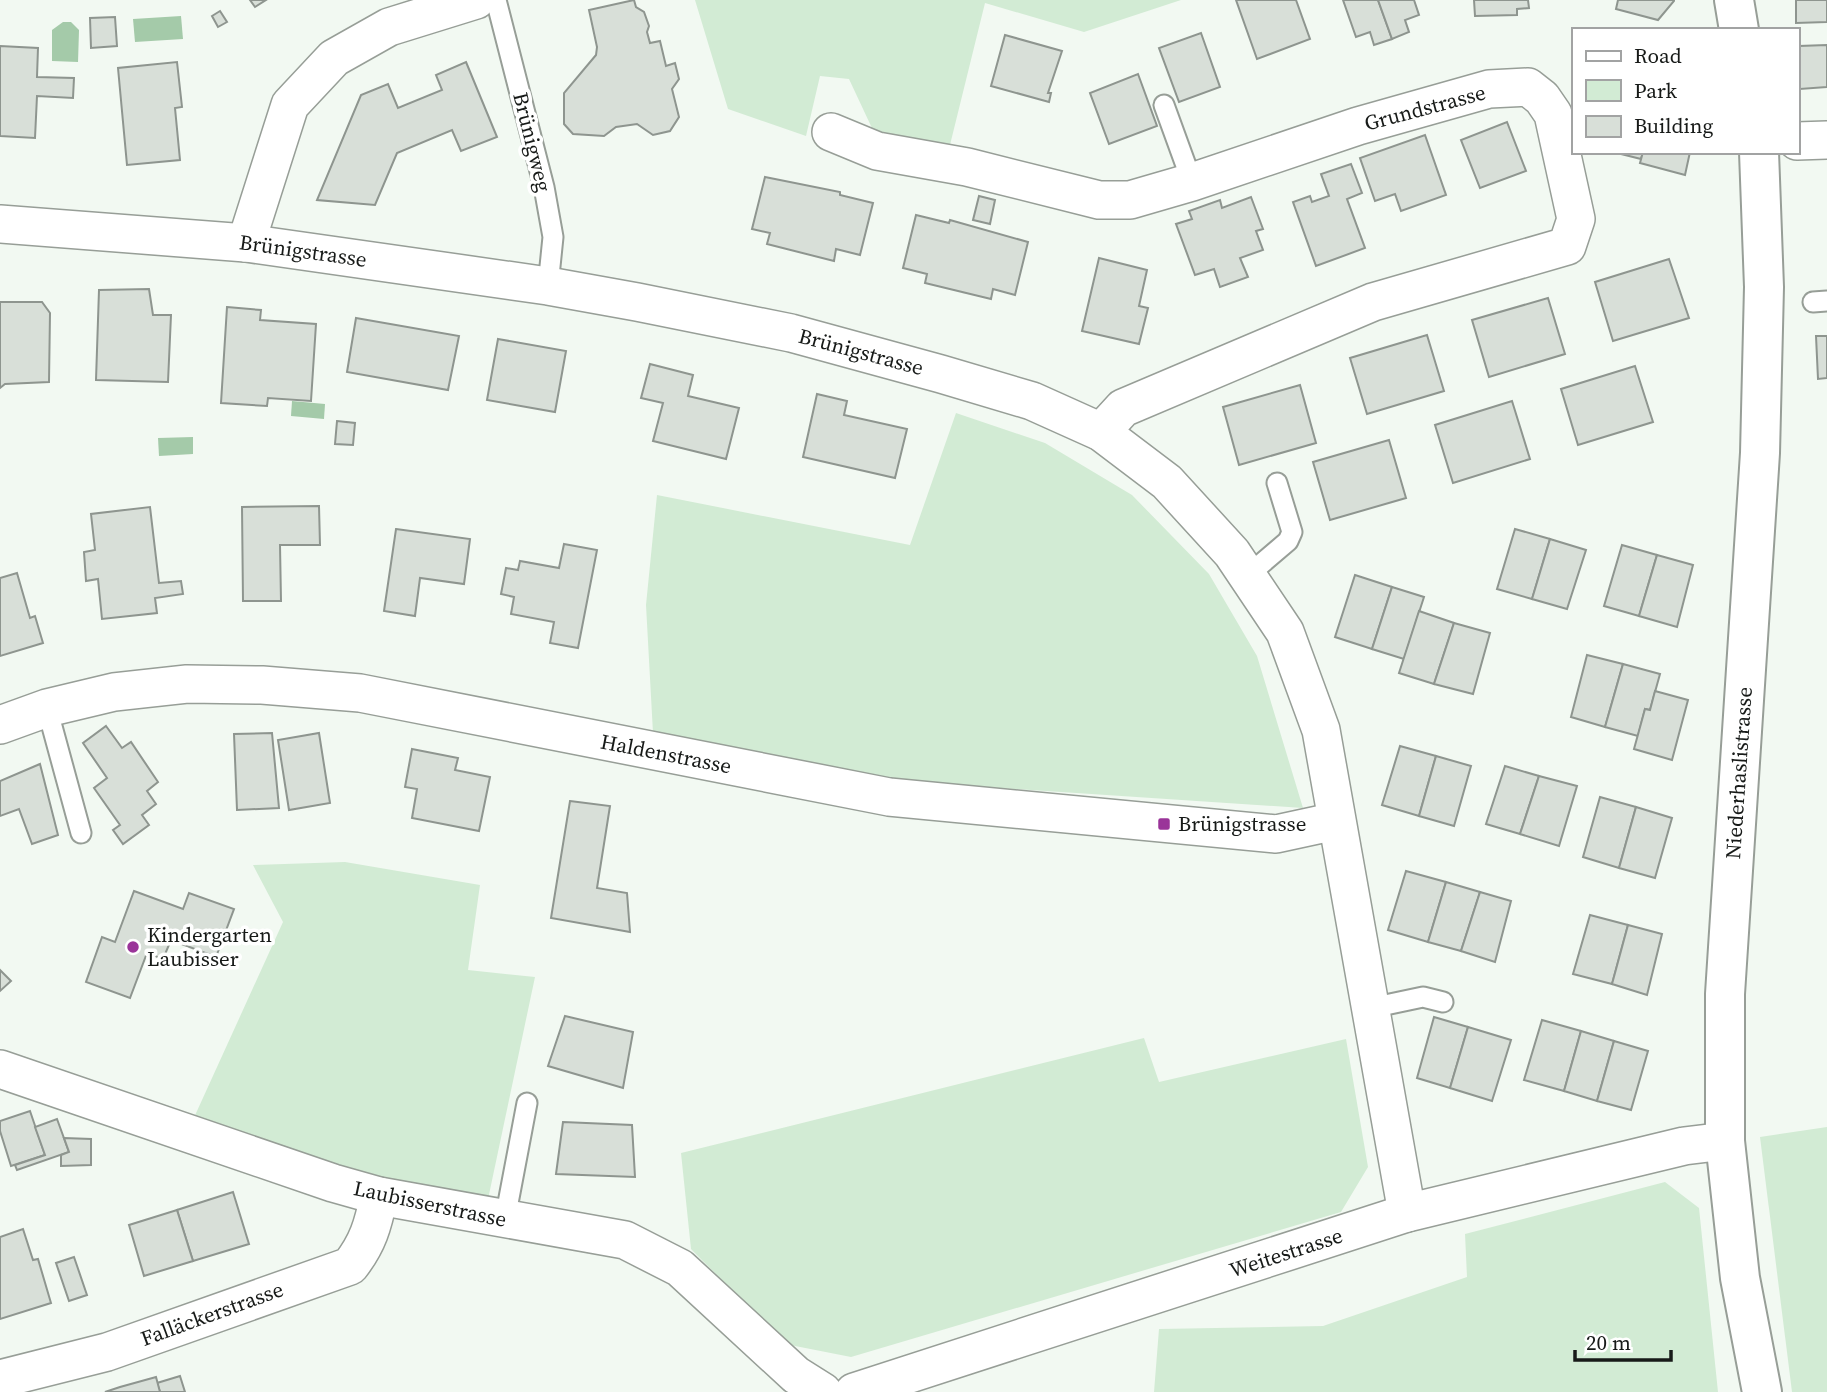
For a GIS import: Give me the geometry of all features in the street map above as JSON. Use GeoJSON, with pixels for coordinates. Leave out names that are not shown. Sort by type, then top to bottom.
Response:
{"type":"FeatureCollection","features":[{"type":"Feature","properties":{"kind":"street"},"geometry":{"type":"LineString","coordinates":[[246,243],[289,105],[334,58],[389,27],[476,0]]}},
{"type":"Feature","properties":{"kind":"street"},"geometry":{"type":"LineString","coordinates":[[1734,0],[1739,28]]}},
{"type":"Feature","properties":{"kind":"street","name":"Grundstrasse"},"geometry":{"type":"LineString","coordinates":[[831,132],[877,151],[967,167],[1100,200],[1130,200],[1192,182],[1358,125],[1489,89],[1528,87],[1542,98],[1553,114],[1576,219],[1567,246],[1412,289],[1331,319],[1123,408],[1101,432]]}},
{"type":"Feature","properties":{"kind":"street"},"geometry":{"type":"LineString","coordinates":[[1799,141],[1827,140]]}},
{"type":"Feature","properties":{"kind":"street","name":"Niederhaslistrasse"},"geometry":{"type":"LineString","coordinates":[[1759,154],[1764,287],[1760,453],[1725,994],[1725,1141],[1741,1278],[1762,1392]]}},
{"type":"Feature","properties":{"kind":"street","name":"Brünigstrasse"},"geometry":{"type":"LineString","coordinates":[[0,224],[246,243],[548,286],[791,333],[1032,401],[1101,432],[1167,482],[1232,552],[1285,632],[1321,730],[1407,1213]]}},
{"type":"Feature","properties":{"kind":"street","name":"Haldenstrasse"},"geometry":{"type":"LineString","coordinates":[[0,725],[47,708],[114,692],[187,684],[262,685],[360,694],[889,797],[1276,834],[1336,821]]}},
{"type":"Feature","properties":{"kind":"street","name":"Laubisserstrasse"},"geometry":{"type":"LineString","coordinates":[[0,1069],[333,1183],[379,1196],[625,1240],[680,1268],[796,1376],[823,1392]]}},
{"type":"Feature","properties":{"kind":"street","name":"Weitestrasse"},"geometry":{"type":"LineString","coordinates":[[854,1392],[1407,1213],[1684,1146],[1725,1141]]}},
{"type":"Feature","properties":{"kind":"street","name":"Falläckerstrasse"},"geometry":{"type":"LineString","coordinates":[[0,1379],[107,1352],[350,1266],[363,1248],[373,1223],[379,1196]]}},
{"type":"Feature","properties":{"kind":"lane","name":"Brünigweg"},"geometry":{"type":"LineString","coordinates":[[495,0],[544,187],[553,237],[548,286]]}},
{"type":"Feature","properties":{"kind":"lane"},"geometry":{"type":"LineString","coordinates":[[1164,105],[1192,182]]}},
{"type":"Feature","properties":{"kind":"lane"},"geometry":{"type":"LineString","coordinates":[[1247,576],[1288,541],[1292,532],[1277,483]]}},
{"type":"Feature","properties":{"kind":"lane"},"geometry":{"type":"LineString","coordinates":[[47,708],[81,833]]}},
{"type":"Feature","properties":{"kind":"lane"},"geometry":{"type":"LineString","coordinates":[[1371,1008],[1423,998],[1443,1002]]}},
{"type":"Feature","properties":{"kind":"lane"},"geometry":{"type":"LineString","coordinates":[[505,1219],[527,1103]]}},
{"type":"Feature","properties":{"kind":"green space"},"geometry":{"type":"Polygon","coordinates":[[[695,0],[1181,0],[1084,32],[985,3],[948,153],[878,141],[849,79],[820,76],[806,136],[728,109],[695,0]]]}},
{"type":"Feature","properties":{"kind":"green space"},"geometry":{"type":"Polygon","coordinates":[[[956,413],[1045,443],[1132,495],[1209,574],[1257,656],[1303,808],[893,781],[653,733],[646,605],[657,495],[910,545],[956,413]]]}},
{"type":"Feature","properties":{"kind":"green space"},"geometry":{"type":"Polygon","coordinates":[[[345,862],[480,885],[468,970],[535,977],[487,1204],[314,1168],[192,1122],[283,922],[253,865],[345,862]]]}},
{"type":"Feature","properties":{"kind":"green space"},"geometry":{"type":"Polygon","coordinates":[[[1144,1038],[1159,1082],[1346,1039],[1368,1167],[1341,1212],[851,1357],[785,1344],[691,1249],[681,1153],[1144,1038]]]}},
{"type":"Feature","properties":{"kind":"green space"},"geometry":{"type":"Polygon","coordinates":[[[1827,1127],[1827,1392],[1792,1392],[1760,1137],[1827,1127]]]}},
{"type":"Feature","properties":{"kind":"green space"},"geometry":{"type":"Polygon","coordinates":[[[1665,1182],[1699,1208],[1718,1392],[1154,1392],[1159,1329],[1323,1326],[1467,1277],[1465,1234],[1665,1182]]]}},
{"type":"Feature","properties":{"kind":"shaded area"},"geometry":{"type":"Polygon","coordinates":[[[181,16],[183,39],[135,42],[133,19],[181,16]]]}},
{"type":"Feature","properties":{"kind":"shaded area"},"geometry":{"type":"Polygon","coordinates":[[[63,22],[71,22],[79,30],[78,62],[52,61],[52,30],[63,22]]]}},
{"type":"Feature","properties":{"kind":"shaded area"},"geometry":{"type":"Polygon","coordinates":[[[292,401],[325,404],[324,419],[291,416],[292,401]]]}},
{"type":"Feature","properties":{"kind":"shaded area"},"geometry":{"type":"Polygon","coordinates":[[[193,437],[193,454],[159,456],[158,438],[193,437]]]}},
{"type":"Feature","properties":{"kind":"building"},"geometry":{"type":"Polygon","coordinates":[[[250,0],[266,0],[255,7],[250,0]]]}},
{"type":"Feature","properties":{"kind":"building"},"geometry":{"type":"Polygon","coordinates":[[[634,0],[636,7],[644,12],[649,26],[647,32],[650,43],[660,41],[666,66],[675,63],[679,79],[672,89],[679,117],[670,131],[653,135],[637,124],[616,127],[604,136],[573,134],[564,124],[564,93],[596,55],[597,47],[589,10],[634,0]]]}},
{"type":"Feature","properties":{"kind":"building"},"geometry":{"type":"Polygon","coordinates":[[[1236,0],[1296,0],[1310,39],[1257,59],[1236,0]]]}},
{"type":"Feature","properties":{"kind":"building"},"geometry":{"type":"Polygon","coordinates":[[[1343,0],[1378,0],[1392,39],[1374,45],[1370,32],[1356,37],[1343,0]]]}},
{"type":"Feature","properties":{"kind":"building"},"geometry":{"type":"Polygon","coordinates":[[[1378,0],[1414,0],[1419,15],[1405,20],[1409,32],[1392,39],[1378,0]]]}},
{"type":"Feature","properties":{"kind":"building"},"geometry":{"type":"Polygon","coordinates":[[[1474,0],[1528,0],[1529,8],[1517,9],[1517,15],[1475,16],[1474,0]]]}},
{"type":"Feature","properties":{"kind":"building"},"geometry":{"type":"Polygon","coordinates":[[[1618,0],[1674,1],[1658,20],[1616,9],[1618,0]]]}},
{"type":"Feature","properties":{"kind":"building"},"geometry":{"type":"Polygon","coordinates":[[[1796,0],[1827,0],[1827,22],[1796,23],[1796,0]]]}},
{"type":"Feature","properties":{"kind":"building"},"geometry":{"type":"Polygon","coordinates":[[[220,11],[227,22],[218,27],[212,16],[220,11]]]}},
{"type":"Feature","properties":{"kind":"building"},"geometry":{"type":"Polygon","coordinates":[[[115,17],[117,46],[91,48],[90,18],[115,17]]]}},
{"type":"Feature","properties":{"kind":"building"},"geometry":{"type":"Polygon","coordinates":[[[1201,33],[1220,87],[1179,102],[1159,48],[1201,33]]]}},
{"type":"Feature","properties":{"kind":"building"},"geometry":{"type":"Polygon","coordinates":[[[1005,35],[1062,51],[1048,93],[1051,93],[1049,102],[991,86],[1005,35]]]}},
{"type":"Feature","properties":{"kind":"building"},"geometry":{"type":"Polygon","coordinates":[[[1827,45],[1827,87],[1800,89],[1799,46],[1827,45]]]}},
{"type":"Feature","properties":{"kind":"building"},"geometry":{"type":"Polygon","coordinates":[[[0,46],[38,48],[37,77],[74,78],[73,98],[37,96],[35,138],[0,136],[0,46]]]}},
{"type":"Feature","properties":{"kind":"building"},"geometry":{"type":"Polygon","coordinates":[[[177,62],[182,107],[175,108],[180,160],[127,165],[118,68],[177,62]]]}},
{"type":"Feature","properties":{"kind":"building"},"geometry":{"type":"Polygon","coordinates":[[[466,62],[497,137],[461,151],[452,130],[397,153],[375,205],[317,200],[361,95],[388,84],[398,108],[442,90],[436,75],[466,62]]]}},
{"type":"Feature","properties":{"kind":"building"},"geometry":{"type":"Polygon","coordinates":[[[1138,74],[1157,126],[1109,144],[1090,93],[1138,74]]]}},
{"type":"Feature","properties":{"kind":"building"},"geometry":{"type":"Polygon","coordinates":[[[1507,122],[1526,171],[1480,188],[1461,140],[1507,122]]]}},
{"type":"Feature","properties":{"kind":"building"},"geometry":{"type":"Polygon","coordinates":[[[1425,135],[1446,195],[1401,211],[1395,194],[1375,201],[1360,158],[1425,135]]]}},
{"type":"Feature","properties":{"kind":"building"},"geometry":{"type":"Polygon","coordinates":[[[1621,154],[1642,154],[1641,159],[1621,154]]]}},
{"type":"Feature","properties":{"kind":"building"},"geometry":{"type":"Polygon","coordinates":[[[1642,154],[1690,154],[1685,175],[1640,163],[1642,154]]]}},
{"type":"Feature","properties":{"kind":"building"},"geometry":{"type":"Polygon","coordinates":[[[1351,164],[1362,193],[1347,199],[1365,248],[1316,266],[1293,202],[1310,196],[1312,202],[1329,196],[1321,174],[1351,164]]]}},
{"type":"Feature","properties":{"kind":"building"},"geometry":{"type":"Polygon","coordinates":[[[765,177],[840,192],[840,195],[873,203],[860,255],[836,249],[834,261],[767,244],[770,233],[752,229],[765,177]]]}},
{"type":"Feature","properties":{"kind":"building"},"geometry":{"type":"Polygon","coordinates":[[[979,196],[995,200],[990,224],[973,220],[979,196]]]}},
{"type":"Feature","properties":{"kind":"building"},"geometry":{"type":"Polygon","coordinates":[[[1251,197],[1263,229],[1256,231],[1263,250],[1240,258],[1248,277],[1220,287],[1214,269],[1195,275],[1176,224],[1192,219],[1189,211],[1220,200],[1222,208],[1251,197]]]}},
{"type":"Feature","properties":{"kind":"building"},"geometry":{"type":"Polygon","coordinates":[[[916,215],[949,223],[950,220],[1028,242],[1015,295],[993,289],[991,299],[925,283],[927,274],[903,268],[916,215]]]}},
{"type":"Feature","properties":{"kind":"building"},"geometry":{"type":"Polygon","coordinates":[[[1099,258],[1147,270],[1139,306],[1148,308],[1139,344],[1082,331],[1099,258]]]}},
{"type":"Feature","properties":{"kind":"building"},"geometry":{"type":"Polygon","coordinates":[[[1669,259],[1689,318],[1613,341],[1595,282],[1669,259]]]}},
{"type":"Feature","properties":{"kind":"building"},"geometry":{"type":"Polygon","coordinates":[[[149,289],[153,315],[171,315],[168,382],[96,380],[99,290],[149,289]]]}},
{"type":"Feature","properties":{"kind":"building"},"geometry":{"type":"Polygon","coordinates":[[[1548,298],[1565,354],[1489,377],[1472,320],[1548,298]]]}},
{"type":"Feature","properties":{"kind":"building"},"geometry":{"type":"Polygon","coordinates":[[[0,302],[42,302],[50,313],[49,382],[5,384],[0,388],[0,302]]]}},
{"type":"Feature","properties":{"kind":"building"},"geometry":{"type":"Polygon","coordinates":[[[227,307],[261,310],[260,320],[316,324],[311,401],[268,398],[267,406],[221,403],[227,307]]]}},
{"type":"Feature","properties":{"kind":"building"},"geometry":{"type":"Polygon","coordinates":[[[356,318],[459,336],[448,390],[347,372],[356,318]]]}},
{"type":"Feature","properties":{"kind":"building"},"geometry":{"type":"Polygon","coordinates":[[[1427,335],[1444,391],[1367,414],[1350,358],[1427,335]]]}},
{"type":"Feature","properties":{"kind":"building"},"geometry":{"type":"Polygon","coordinates":[[[1816,336],[1827,336],[1827,378],[1818,379],[1816,336]]]}},
{"type":"Feature","properties":{"kind":"building"},"geometry":{"type":"Polygon","coordinates":[[[498,339],[566,351],[555,412],[487,400],[498,339]]]}},
{"type":"Feature","properties":{"kind":"building"},"geometry":{"type":"Polygon","coordinates":[[[650,364],[693,375],[688,396],[739,408],[726,459],[653,441],[663,403],[641,398],[650,364]]]}},
{"type":"Feature","properties":{"kind":"building"},"geometry":{"type":"Polygon","coordinates":[[[1635,366],[1653,422],[1578,445],[1561,389],[1635,366]]]}},
{"type":"Feature","properties":{"kind":"building"},"geometry":{"type":"Polygon","coordinates":[[[1300,385],[1316,443],[1239,465],[1223,407],[1300,385]]]}},
{"type":"Feature","properties":{"kind":"building"},"geometry":{"type":"Polygon","coordinates":[[[817,394],[847,401],[844,415],[907,429],[895,478],[803,457],[817,394]]]}},
{"type":"Feature","properties":{"kind":"building"},"geometry":{"type":"Polygon","coordinates":[[[1512,401],[1530,459],[1453,483],[1435,425],[1512,401]]]}},
{"type":"Feature","properties":{"kind":"building"},"geometry":{"type":"Polygon","coordinates":[[[337,421],[355,423],[353,445],[335,444],[337,421]]]}},
{"type":"Feature","properties":{"kind":"building"},"geometry":{"type":"Polygon","coordinates":[[[1389,440],[1406,498],[1330,520],[1313,462],[1389,440]]]}},
{"type":"Feature","properties":{"kind":"building"},"geometry":{"type":"Polygon","coordinates":[[[319,506],[320,545],[280,545],[281,601],[243,601],[242,507],[319,506]]]}},
{"type":"Feature","properties":{"kind":"building"},"geometry":{"type":"Polygon","coordinates":[[[150,507],[159,583],[181,581],[183,594],[155,598],[157,613],[102,619],[98,579],[86,581],[84,552],[95,550],[91,514],[150,507]]]}},
{"type":"Feature","properties":{"kind":"building"},"geometry":{"type":"Polygon","coordinates":[[[396,529],[470,539],[464,584],[420,578],[415,616],[384,611],[396,529]]]}},
{"type":"Feature","properties":{"kind":"building"},"geometry":{"type":"Polygon","coordinates":[[[1515,529],[1550,539],[1532,599],[1497,589],[1515,529]]]}},
{"type":"Feature","properties":{"kind":"building"},"geometry":{"type":"Polygon","coordinates":[[[1550,539],[1586,550],[1567,609],[1532,599],[1550,539]]]}},
{"type":"Feature","properties":{"kind":"building"},"geometry":{"type":"Polygon","coordinates":[[[564,544],[597,550],[578,648],[550,643],[554,622],[511,614],[514,597],[501,594],[506,568],[518,570],[520,561],[559,568],[564,544]]]}},
{"type":"Feature","properties":{"kind":"building"},"geometry":{"type":"Polygon","coordinates":[[[1622,545],[1657,555],[1639,616],[1604,606],[1622,545]]]}},
{"type":"Feature","properties":{"kind":"building"},"geometry":{"type":"Polygon","coordinates":[[[1657,555],[1693,565],[1677,627],[1639,616],[1657,555]]]}},
{"type":"Feature","properties":{"kind":"building"},"geometry":{"type":"Polygon","coordinates":[[[17,573],[30,618],[35,616],[43,643],[0,656],[0,578],[17,573]]]}},
{"type":"Feature","properties":{"kind":"building"},"geometry":{"type":"Polygon","coordinates":[[[1355,575],[1392,587],[1372,649],[1335,637],[1355,575]]]}},
{"type":"Feature","properties":{"kind":"building"},"geometry":{"type":"Polygon","coordinates":[[[1392,587],[1424,597],[1404,659],[1372,649],[1392,587]]]}},
{"type":"Feature","properties":{"kind":"building"},"geometry":{"type":"Polygon","coordinates":[[[1419,611],[1454,623],[1434,684],[1399,673],[1419,611]]]}},
{"type":"Feature","properties":{"kind":"building"},"geometry":{"type":"Polygon","coordinates":[[[1454,623],[1490,633],[1473,694],[1434,684],[1454,623]]]}},
{"type":"Feature","properties":{"kind":"building"},"geometry":{"type":"Polygon","coordinates":[[[1587,655],[1623,664],[1605,727],[1571,717],[1587,655]]]}},
{"type":"Feature","properties":{"kind":"building"},"geometry":{"type":"Polygon","coordinates":[[[1623,664],[1660,674],[1650,710],[1645,709],[1638,736],[1605,727],[1623,664]]]}},
{"type":"Feature","properties":{"kind":"building"},"geometry":{"type":"Polygon","coordinates":[[[1655,691],[1688,700],[1672,760],[1634,749],[1645,709],[1650,710],[1655,691]]]}},
{"type":"Feature","properties":{"kind":"building"},"geometry":{"type":"Polygon","coordinates":[[[106,726],[122,748],[131,742],[158,782],[147,791],[156,804],[142,815],[149,825],[123,844],[113,830],[120,825],[94,788],[107,778],[83,743],[106,726]]]}},
{"type":"Feature","properties":{"kind":"building"},"geometry":{"type":"Polygon","coordinates":[[[272,733],[279,808],[237,810],[234,734],[272,733]]]}},
{"type":"Feature","properties":{"kind":"building"},"geometry":{"type":"Polygon","coordinates":[[[319,733],[330,803],[289,810],[278,740],[319,733]]]}},
{"type":"Feature","properties":{"kind":"building"},"geometry":{"type":"Polygon","coordinates":[[[1400,746],[1436,756],[1419,816],[1382,805],[1400,746]]]}},
{"type":"Feature","properties":{"kind":"building"},"geometry":{"type":"Polygon","coordinates":[[[412,749],[458,758],[455,770],[490,777],[479,831],[412,818],[417,789],[405,787],[412,749]]]}},
{"type":"Feature","properties":{"kind":"building"},"geometry":{"type":"Polygon","coordinates":[[[1436,756],[1471,766],[1454,826],[1419,816],[1436,756]]]}},
{"type":"Feature","properties":{"kind":"building"},"geometry":{"type":"Polygon","coordinates":[[[40,764],[58,835],[32,844],[19,809],[0,816],[0,781],[40,764]]]}},
{"type":"Feature","properties":{"kind":"building"},"geometry":{"type":"Polygon","coordinates":[[[1505,766],[1539,776],[1520,834],[1486,824],[1505,766]]]}},
{"type":"Feature","properties":{"kind":"building"},"geometry":{"type":"Polygon","coordinates":[[[1539,776],[1577,786],[1559,846],[1520,834],[1539,776]]]}},
{"type":"Feature","properties":{"kind":"building"},"geometry":{"type":"Polygon","coordinates":[[[1600,797],[1636,807],[1619,868],[1583,857],[1600,797]]]}},
{"type":"Feature","properties":{"kind":"building"},"geometry":{"type":"Polygon","coordinates":[[[570,801],[610,806],[597,888],[627,893],[630,932],[551,918],[570,801]]]}},
{"type":"Feature","properties":{"kind":"building"},"geometry":{"type":"Polygon","coordinates":[[[1636,807],[1672,818],[1655,878],[1619,868],[1636,807]]]}},
{"type":"Feature","properties":{"kind":"building"},"geometry":{"type":"Polygon","coordinates":[[[1406,871],[1446,882],[1428,942],[1388,930],[1406,871]]]}},
{"type":"Feature","properties":{"kind":"building"},"geometry":{"type":"Polygon","coordinates":[[[1446,882],[1480,892],[1461,951],[1428,942],[1446,882]]]}},
{"type":"Feature","properties":{"kind":"building","name":"Kindergarten Laubisser"},"geometry":{"type":"Polygon","coordinates":[[[134,891],[183,909],[189,893],[234,909],[216,957],[171,940],[163,959],[147,953],[130,998],[86,982],[102,937],[115,942],[134,891]]]}},
{"type":"Feature","properties":{"kind":"building"},"geometry":{"type":"Polygon","coordinates":[[[1480,892],[1511,901],[1495,962],[1461,951],[1480,892]]]}},
{"type":"Feature","properties":{"kind":"building"},"geometry":{"type":"Polygon","coordinates":[[[1590,915],[1628,925],[1612,984],[1573,974],[1590,915]]]}},
{"type":"Feature","properties":{"kind":"building"},"geometry":{"type":"Polygon","coordinates":[[[1628,925],[1662,934],[1647,995],[1612,984],[1628,925]]]}},
{"type":"Feature","properties":{"kind":"building"},"geometry":{"type":"Polygon","coordinates":[[[0,970],[11,981],[0,991],[0,970]]]}},
{"type":"Feature","properties":{"kind":"building"},"geometry":{"type":"Polygon","coordinates":[[[565,1016],[633,1032],[623,1088],[548,1066],[565,1016]]]}},
{"type":"Feature","properties":{"kind":"building"},"geometry":{"type":"Polygon","coordinates":[[[1434,1017],[1468,1027],[1450,1088],[1417,1078],[1434,1017]]]}},
{"type":"Feature","properties":{"kind":"building"},"geometry":{"type":"Polygon","coordinates":[[[1542,1020],[1581,1031],[1564,1091],[1524,1080],[1542,1020]]]}},
{"type":"Feature","properties":{"kind":"building"},"geometry":{"type":"Polygon","coordinates":[[[1468,1027],[1511,1040],[1492,1101],[1450,1088],[1468,1027]]]}},
{"type":"Feature","properties":{"kind":"building"},"geometry":{"type":"Polygon","coordinates":[[[1581,1031],[1614,1041],[1597,1101],[1564,1091],[1581,1031]]]}},
{"type":"Feature","properties":{"kind":"building"},"geometry":{"type":"Polygon","coordinates":[[[1614,1041],[1648,1051],[1631,1110],[1597,1101],[1614,1041]]]}},
{"type":"Feature","properties":{"kind":"building"},"geometry":{"type":"Polygon","coordinates":[[[30,1111],[45,1155],[11,1166],[0,1131],[0,1121],[30,1111]]]}},
{"type":"Feature","properties":{"kind":"building"},"geometry":{"type":"Polygon","coordinates":[[[57,1119],[69,1152],[17,1170],[15,1165],[45,1155],[35,1127],[57,1119]]]}},
{"type":"Feature","properties":{"kind":"building"},"geometry":{"type":"Polygon","coordinates":[[[563,1122],[632,1125],[635,1177],[556,1174],[563,1122]]]}},
{"type":"Feature","properties":{"kind":"building"},"geometry":{"type":"Polygon","coordinates":[[[64,1138],[91,1139],[91,1165],[61,1166],[61,1155],[69,1152],[64,1138]]]}},
{"type":"Feature","properties":{"kind":"building"},"geometry":{"type":"Polygon","coordinates":[[[233,1192],[249,1244],[193,1261],[177,1210],[233,1192]]]}},
{"type":"Feature","properties":{"kind":"building"},"geometry":{"type":"Polygon","coordinates":[[[177,1210],[193,1261],[144,1276],[129,1225],[177,1210]]]}},
{"type":"Feature","properties":{"kind":"building"},"geometry":{"type":"Polygon","coordinates":[[[23,1229],[33,1260],[38,1259],[51,1303],[0,1319],[0,1237],[23,1229]]]}},
{"type":"Feature","properties":{"kind":"building"},"geometry":{"type":"Polygon","coordinates":[[[74,1257],[87,1295],[69,1301],[56,1263],[74,1257]]]}},
{"type":"Feature","properties":{"kind":"building"},"geometry":{"type":"Polygon","coordinates":[[[180,1376],[185,1392],[160,1392],[157,1383],[180,1376]]]}},
{"type":"Feature","properties":{"kind":"building"},"geometry":{"type":"Polygon","coordinates":[[[156,1377],[160,1392],[105,1392],[120,1387],[156,1377]]]}},
{"type":"Feature","properties":{"kind":"place","name":"Brünigstrasse"},"geometry":{"type":"Point","coordinates":[1164,824]}},
{"type":"Feature","properties":{"kind":"place","name":"Kindergarten Laubisser"},"geometry":{"type":"Point","coordinates":[133,947]}}]}
